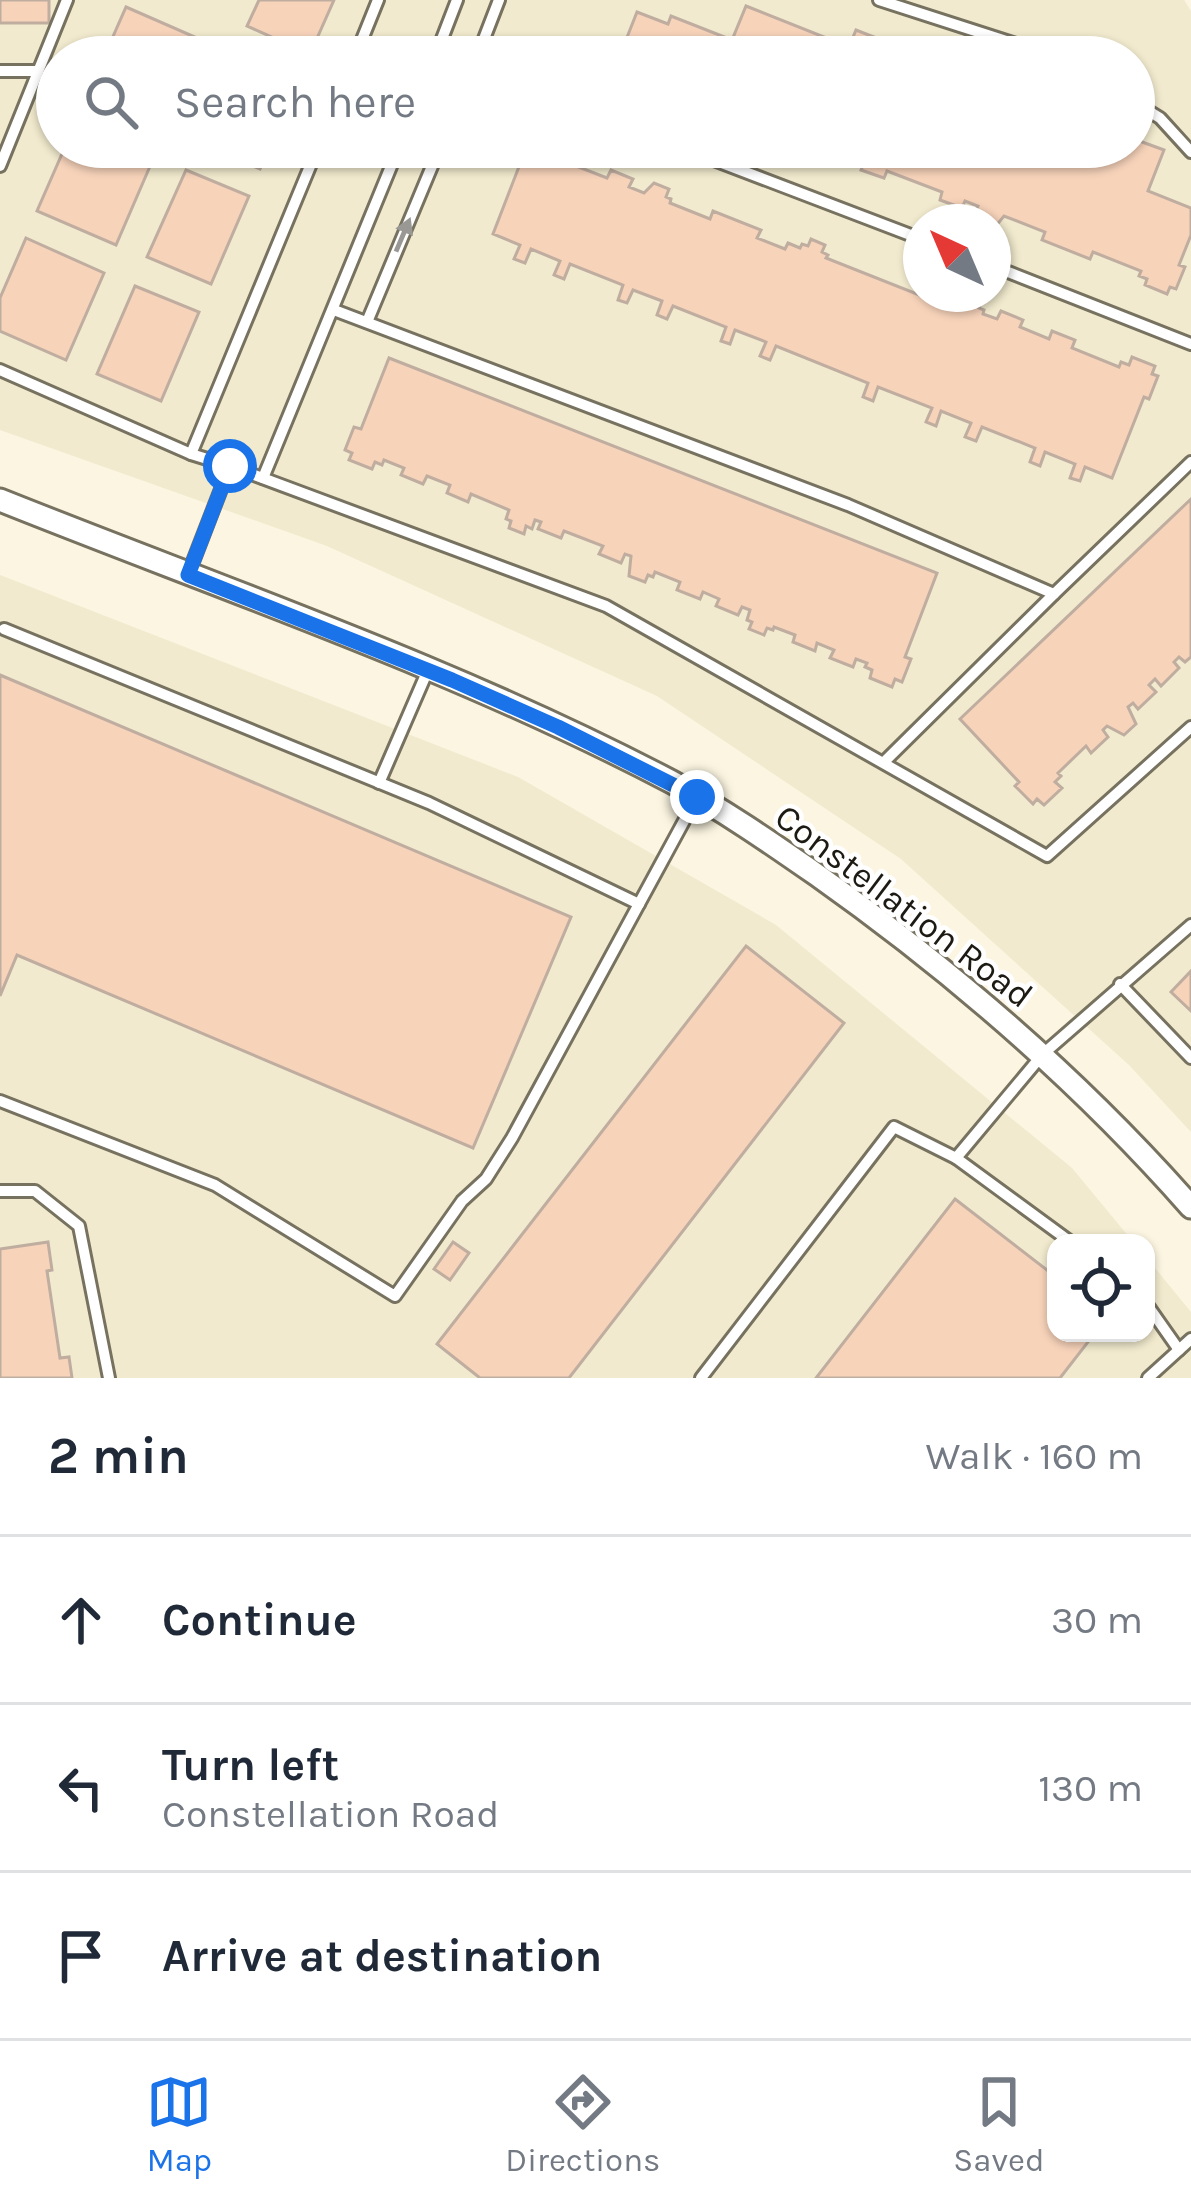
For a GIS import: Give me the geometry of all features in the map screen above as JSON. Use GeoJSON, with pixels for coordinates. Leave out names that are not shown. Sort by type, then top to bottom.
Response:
{"type":"FeatureCollection","features":[{"type":"Feature","properties":{"kind":"street","name":"Constellation Road"},"geometry":{"type":"LineString","coordinates":[[0,500],[428,670],[558,727],[697,797],[870,913],[1042,1054],[1090,1096],[1191,1207]]}},
{"type":"Feature","properties":{"kind":"lane"},"geometry":{"type":"LineString","coordinates":[[52,36],[67,0]]}},
{"type":"Feature","properties":{"kind":"lane"},"geometry":{"type":"LineString","coordinates":[[363,36],[378,0]]}},
{"type":"Feature","properties":{"kind":"lane"},"geometry":{"type":"LineString","coordinates":[[443,36],[458,0]]}},
{"type":"Feature","properties":{"kind":"lane"},"geometry":{"type":"LineString","coordinates":[[486,36],[499,0]]}},
{"type":"Feature","properties":{"kind":"lane"},"geometry":{"type":"LineString","coordinates":[[878,0],[990,36]]}},
{"type":"Feature","properties":{"kind":"lane"},"geometry":{"type":"LineString","coordinates":[[0,71],[36,71]]}},
{"type":"Feature","properties":{"kind":"lane"},"geometry":{"type":"LineString","coordinates":[[0,166],[36,76]]}},
{"type":"Feature","properties":{"kind":"lane"},"geometry":{"type":"LineString","coordinates":[[1155,115],[1191,152]]}},
{"type":"Feature","properties":{"kind":"lane"},"geometry":{"type":"LineString","coordinates":[[191,454],[309,168]]}},
{"type":"Feature","properties":{"kind":"lane"},"geometry":{"type":"LineString","coordinates":[[263,478],[391,168]]}},
{"type":"Feature","properties":{"kind":"lane"},"geometry":{"type":"LineString","coordinates":[[367,322],[431,168]]}},
{"type":"Feature","properties":{"kind":"lane"},"geometry":{"type":"LineString","coordinates":[[735,168],[903,232]]}},
{"type":"Feature","properties":{"kind":"lane"},"geometry":{"type":"LineString","coordinates":[[1011,273],[1191,344]]}},
{"type":"Feature","properties":{"kind":"lane"},"geometry":{"type":"LineString","coordinates":[[336,305],[367,322],[848,505],[1054,594]]}},
{"type":"Feature","properties":{"kind":"lane"},"geometry":{"type":"LineString","coordinates":[[0,370],[191,454],[606,606],[1046,856],[1191,727]]}},
{"type":"Feature","properties":{"kind":"lane"},"geometry":{"type":"LineString","coordinates":[[884,762],[1191,463]]}},
{"type":"Feature","properties":{"kind":"lane"},"geometry":{"type":"LineString","coordinates":[[188,575],[230,466]]}},
{"type":"Feature","properties":{"kind":"lane"},"geometry":{"type":"LineString","coordinates":[[4,629],[380,783],[639,904]]}},
{"type":"Feature","properties":{"kind":"lane"},"geometry":{"type":"LineString","coordinates":[[380,783],[428,670]]}},
{"type":"Feature","properties":{"kind":"lane"},"geometry":{"type":"LineString","coordinates":[[0,1101],[215,1185],[395,1296],[503,1151],[697,797]]}},
{"type":"Feature","properties":{"kind":"lane"},"geometry":{"type":"LineString","coordinates":[[956,1158],[1042,1054],[1191,925]]}},
{"type":"Feature","properties":{"kind":"lane"},"geometry":{"type":"LineString","coordinates":[[1120,984],[1191,1058]]}},
{"type":"Feature","properties":{"kind":"lane"},"geometry":{"type":"LineString","coordinates":[[701,1378],[894,1127],[956,1158],[1060,1234]]}},
{"type":"Feature","properties":{"kind":"lane"},"geometry":{"type":"LineString","coordinates":[[0,1191],[35,1191],[79,1226],[109,1378]]}},
{"type":"Feature","properties":{"kind":"lane"},"geometry":{"type":"LineString","coordinates":[[1155,1316],[1179,1350]]}},
{"type":"Feature","properties":{"kind":"lane"},"geometry":{"type":"LineString","coordinates":[[1148,1378],[1191,1339]]}},
{"type":"Feature","properties":{"kind":"shaded area"},"geometry":{"type":"Polygon","coordinates":[[[0,0],[1184,0],[1191,11],[1191,1132],[1129,1065],[901,859],[657,696],[327,546],[0,430],[0,0]]]}},
{"type":"Feature","properties":{"kind":"shaded area"},"geometry":{"type":"Polygon","coordinates":[[[0,575],[518,777],[776,925],[1072,1168],[1127,1234],[1047,1234],[1047,1342],[1155,1342],[1155,1268],[1191,1312],[1191,1378],[0,1378],[0,575]]]}},
{"type":"Feature","properties":{"kind":"building"},"geometry":{"type":"Polygon","coordinates":[[[0,0],[49,0],[49,23],[0,23],[0,0]]]}},
{"type":"Feature","properties":{"kind":"building"},"geometry":{"type":"Polygon","coordinates":[[[259,0],[334,0],[318,36],[270,36],[247,26],[259,0]]]}},
{"type":"Feature","properties":{"kind":"building"},"geometry":{"type":"Polygon","coordinates":[[[746,6],[821,36],[734,36],[746,6]]]}},
{"type":"Feature","properties":{"kind":"building"},"geometry":{"type":"Polygon","coordinates":[[[126,7],[193,36],[113,36],[126,7]]]}},
{"type":"Feature","properties":{"kind":"building"},"geometry":{"type":"Polygon","coordinates":[[[637,12],[668,24],[671,16],[722,36],[628,36],[637,12]]]}},
{"type":"Feature","properties":{"kind":"building"},"geometry":{"type":"Polygon","coordinates":[[[1155,147],[1164,150],[1148,191],[1191,208],[1191,235],[1179,265],[1185,267],[1176,289],[1170,287],[1167,294],[1145,285],[1141,271],[1093,252],[1090,259],[1042,240],[1045,232],[1011,219],[1011,204],[951,204],[940,200],[942,192],[887,171],[884,178],[861,170],[1155,168],[1155,147]]]}},
{"type":"Feature","properties":{"kind":"building"},"geometry":{"type":"Polygon","coordinates":[[[56,168],[149,168],[116,245],[37,211],[56,168]]]}},
{"type":"Feature","properties":{"kind":"building"},"geometry":{"type":"Polygon","coordinates":[[[518,168],[581,168],[607,178],[611,170],[633,179],[629,187],[644,193],[654,183],[669,189],[670,203],[710,219],[713,211],[761,230],[757,238],[785,249],[788,243],[808,246],[811,239],[825,245],[826,258],[903,289],[903,312],[984,312],[997,319],[1003,312],[1023,320],[1020,327],[1049,339],[1052,331],[1075,340],[1072,348],[1119,367],[1121,362],[1129,365],[1132,357],[1155,366],[1152,374],[1158,376],[1149,399],[1144,397],[1112,478],[1085,467],[1080,481],[1070,478],[1075,464],[1045,452],[1040,466],[1030,462],[1035,448],[982,427],[976,441],[965,437],[971,423],[941,411],[936,426],[926,422],[932,408],[878,387],[873,401],[863,397],[868,383],[776,346],[770,360],[760,356],[766,342],[735,330],[730,344],[721,341],[726,327],[673,306],[667,319],[657,315],[662,301],[633,290],[627,303],[618,300],[623,285],[570,264],[564,279],[554,275],[560,261],[531,249],[525,263],[514,259],[520,245],[493,234],[518,168]]]}},
{"type":"Feature","properties":{"kind":"building"},"geometry":{"type":"Polygon","coordinates":[[[186,170],[249,196],[211,284],[147,257],[186,170]]]}},
{"type":"Feature","properties":{"kind":"building"},"geometry":{"type":"Polygon","coordinates":[[[26,238],[104,273],[66,360],[0,331],[0,298],[26,238]]]}},
{"type":"Feature","properties":{"kind":"building"},"geometry":{"type":"Polygon","coordinates":[[[135,286],[199,312],[161,401],[97,374],[135,286]]]}},
{"type":"Feature","properties":{"kind":"building"},"geometry":{"type":"Polygon","coordinates":[[[389,358],[937,573],[905,657],[911,659],[902,682],[895,679],[892,687],[870,678],[867,663],[856,659],[853,667],[830,658],[834,650],[817,643],[815,651],[793,642],[795,635],[774,627],[764,635],[749,629],[750,610],[742,607],[738,615],[716,606],[719,599],[703,592],[700,599],[677,590],[680,582],[655,572],[645,582],[629,576],[631,556],[625,554],[621,563],[599,554],[603,546],[564,531],[561,538],[538,529],[541,522],[535,520],[524,534],[509,528],[509,510],[471,494],[468,502],[447,493],[450,485],[427,476],[423,484],[401,475],[404,468],[384,460],[382,465],[375,462],[372,469],[349,460],[352,453],[345,450],[354,427],[361,429],[389,358]]]}},
{"type":"Feature","properties":{"kind":"building"},"geometry":{"type":"Polygon","coordinates":[[[1191,499],[1191,657],[1185,662],[1179,657],[1174,662],[1179,668],[1161,686],[1155,679],[1149,685],[1156,692],[1138,709],[1133,703],[1128,707],[1136,724],[1124,735],[1107,726],[1103,730],[1108,737],[1091,753],[1086,746],[1058,773],[1061,776],[1055,782],[1062,788],[1044,805],[1037,799],[1033,804],[1015,786],[1019,782],[960,719],[1191,499]]]}},
{"type":"Feature","properties":{"kind":"building"},"geometry":{"type":"Polygon","coordinates":[[[0,675],[571,917],[473,1148],[17,955],[0,996],[0,675]]]}},
{"type":"Feature","properties":{"kind":"building"},"geometry":{"type":"Polygon","coordinates":[[[746,946],[844,1023],[569,1378],[480,1378],[437,1344],[746,946]]]}},
{"type":"Feature","properties":{"kind":"building"},"geometry":{"type":"Polygon","coordinates":[[[1191,971],[1191,1011],[1171,992],[1191,971]]]}},
{"type":"Feature","properties":{"kind":"building"},"geometry":{"type":"Polygon","coordinates":[[[955,1199],[1047,1270],[1047,1342],[1088,1342],[1060,1378],[816,1378],[955,1199]]]}},
{"type":"Feature","properties":{"kind":"building"},"geometry":{"type":"Polygon","coordinates":[[[48,1242],[52,1270],[47,1271],[60,1358],[69,1357],[72,1378],[0,1378],[0,1249],[48,1242]]]}},
{"type":"Feature","properties":{"kind":"building"},"geometry":{"type":"Polygon","coordinates":[[[453,1242],[469,1253],[450,1280],[434,1269],[453,1242]]]}},
{"type":"Feature","properties":{"kind":"route"},"geometry":{"type":"LineString","coordinates":[[230,466],[188,575],[452,680],[697,797]]}}]}
